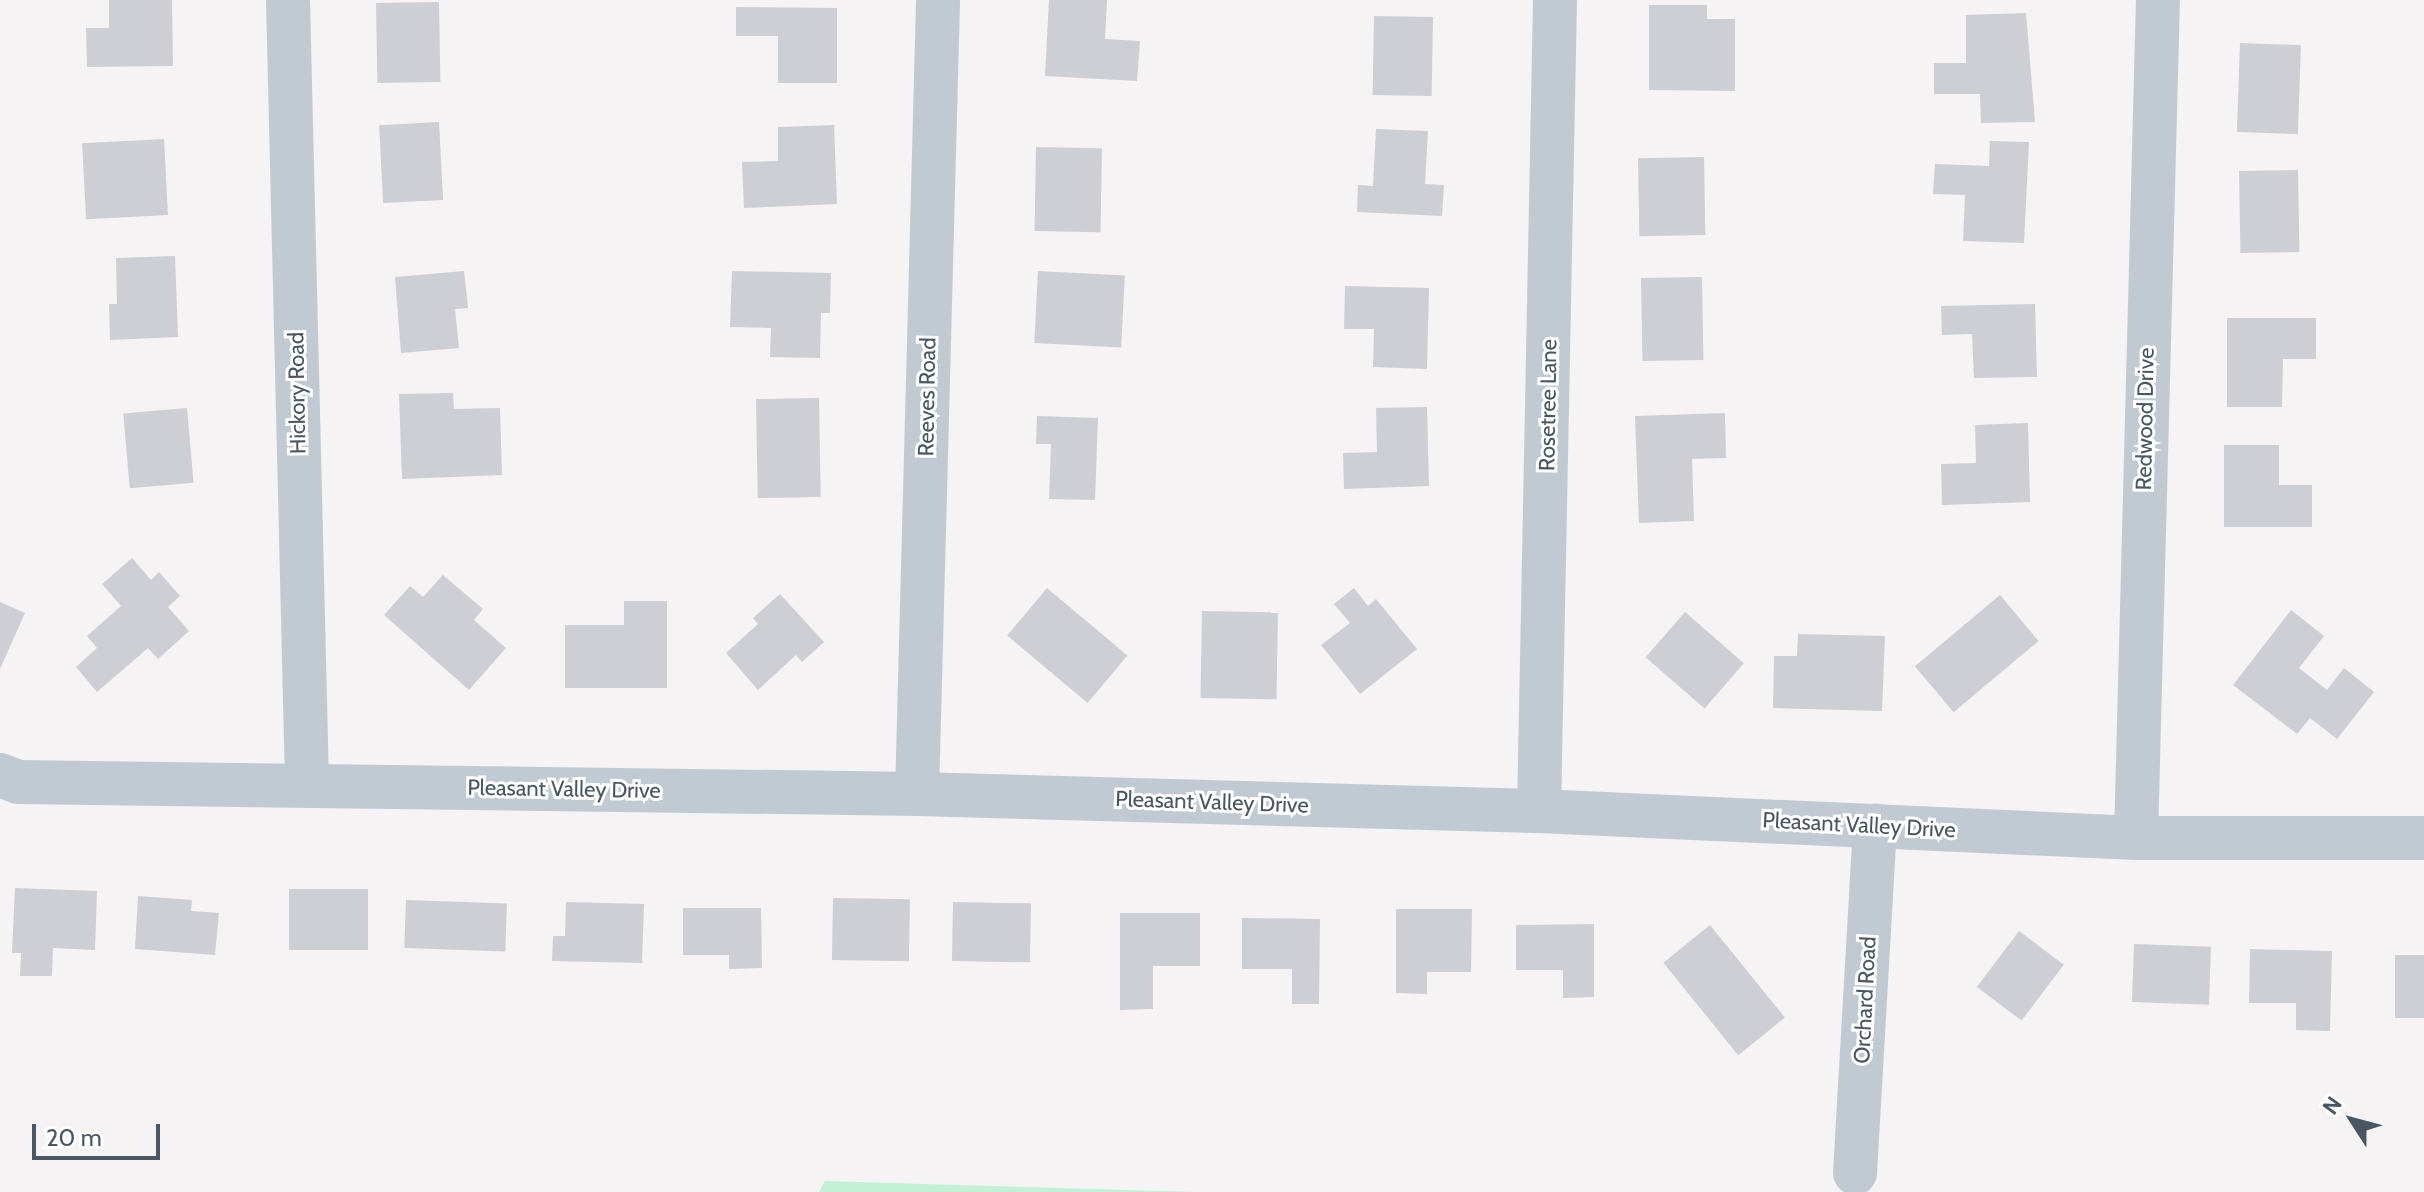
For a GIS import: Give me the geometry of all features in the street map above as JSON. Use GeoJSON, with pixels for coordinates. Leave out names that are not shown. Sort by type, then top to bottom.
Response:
{"type":"FeatureCollection","features":[{"type":"Feature","properties":{"kind":"street","name":"Hickory Road"},"geometry":{"type":"LineString","coordinates":[[288,0],[307,785]]}},
{"type":"Feature","properties":{"kind":"street","name":"Reeves Road"},"geometry":{"type":"LineString","coordinates":[[917,794],[938,0]]}},
{"type":"Feature","properties":{"kind":"street","name":"Rosetree Lane"},"geometry":{"type":"LineString","coordinates":[[1539,811],[1555,0]]}},
{"type":"Feature","properties":{"kind":"street","name":"Redwood Drive"},"geometry":{"type":"LineString","coordinates":[[2136,838],[2158,0]]}},
{"type":"Feature","properties":{"kind":"street","name":"Pleasant Valley Drive"},"geometry":{"type":"LineString","coordinates":[[0,775],[18,782],[917,794],[1539,811],[2136,838],[2424,838]]}},
{"type":"Feature","properties":{"kind":"street","name":"Orchard Road"},"geometry":{"type":"LineString","coordinates":[[1855,1173],[1875,826]]}},
{"type":"Feature","properties":{"kind":"green space"},"geometry":{"type":"Polygon","coordinates":[[[825,1181],[1194,1192],[819,1192],[825,1181]]]}},
{"type":"Feature","properties":{"kind":"building"},"geometry":{"type":"Polygon","coordinates":[[[109,0],[172,0],[173,66],[87,67],[86,28],[109,28],[109,0]]]}},
{"type":"Feature","properties":{"kind":"building"},"geometry":{"type":"Polygon","coordinates":[[[1049,0],[1107,0],[1105,39],[1140,41],[1137,81],[1045,76],[1049,0]]]}},
{"type":"Feature","properties":{"kind":"building"},"geometry":{"type":"Polygon","coordinates":[[[439,2],[440,82],[377,83],[376,3],[439,2]]]}},
{"type":"Feature","properties":{"kind":"building"},"geometry":{"type":"Polygon","coordinates":[[[1649,5],[1707,5],[1707,19],[1735,19],[1735,91],[1649,90],[1649,5]]]}},
{"type":"Feature","properties":{"kind":"building"},"geometry":{"type":"Polygon","coordinates":[[[736,7],[837,8],[837,83],[778,83],[778,36],[736,36],[736,7]]]}},
{"type":"Feature","properties":{"kind":"building"},"geometry":{"type":"Polygon","coordinates":[[[2026,13],[2035,122],[1981,123],[1980,94],[1934,94],[1934,63],[1966,63],[1966,15],[2026,13]]]}},
{"type":"Feature","properties":{"kind":"building"},"geometry":{"type":"Polygon","coordinates":[[[1374,16],[1433,17],[1432,96],[1373,95],[1374,16]]]}},
{"type":"Feature","properties":{"kind":"building"},"geometry":{"type":"Polygon","coordinates":[[[2240,43],[2301,45],[2298,134],[2237,132],[2240,43]]]}},
{"type":"Feature","properties":{"kind":"building"},"geometry":{"type":"Polygon","coordinates":[[[439,122],[443,200],[383,203],[379,125],[439,122]]]}},
{"type":"Feature","properties":{"kind":"building"},"geometry":{"type":"Polygon","coordinates":[[[834,125],[837,204],[744,208],[742,162],[778,161],[778,127],[834,125]]]}},
{"type":"Feature","properties":{"kind":"building"},"geometry":{"type":"Polygon","coordinates":[[[1376,129],[1428,131],[1425,184],[1444,185],[1442,216],[1357,212],[1358,185],[1373,186],[1376,129]]]}},
{"type":"Feature","properties":{"kind":"building"},"geometry":{"type":"Polygon","coordinates":[[[164,139],[168,215],[86,219],[82,143],[164,139]]]}},
{"type":"Feature","properties":{"kind":"building"},"geometry":{"type":"Polygon","coordinates":[[[1990,141],[2029,142],[2024,243],[1963,241],[1965,195],[1933,194],[1935,164],[1989,166],[1990,141]]]}},
{"type":"Feature","properties":{"kind":"building"},"geometry":{"type":"Polygon","coordinates":[[[1036,147],[1102,148],[1101,232],[1035,231],[1036,147]]]}},
{"type":"Feature","properties":{"kind":"building"},"geometry":{"type":"Polygon","coordinates":[[[1704,157],[1705,235],[1639,236],[1638,158],[1704,157]]]}},
{"type":"Feature","properties":{"kind":"building"},"geometry":{"type":"Polygon","coordinates":[[[2298,170],[2299,252],[2240,253],[2239,171],[2298,170]]]}},
{"type":"Feature","properties":{"kind":"building"},"geometry":{"type":"Polygon","coordinates":[[[175,256],[178,337],[110,340],[109,304],[117,304],[116,258],[175,256]]]}},
{"type":"Feature","properties":{"kind":"building"},"geometry":{"type":"Polygon","coordinates":[[[464,271],[468,308],[455,309],[459,348],[401,353],[395,277],[464,271]]]}},
{"type":"Feature","properties":{"kind":"building"},"geometry":{"type":"Polygon","coordinates":[[[732,271],[831,273],[830,313],[821,313],[820,358],[770,357],[771,328],[730,327],[732,271]]]}},
{"type":"Feature","properties":{"kind":"building"},"geometry":{"type":"Polygon","coordinates":[[[1038,271],[1125,276],[1121,347],[1034,343],[1038,271]]]}},
{"type":"Feature","properties":{"kind":"building"},"geometry":{"type":"Polygon","coordinates":[[[1702,277],[1703,360],[1642,361],[1641,278],[1702,277]]]}},
{"type":"Feature","properties":{"kind":"building"},"geometry":{"type":"Polygon","coordinates":[[[1345,286],[1429,288],[1427,369],[1373,367],[1374,329],[1344,329],[1345,286]]]}},
{"type":"Feature","properties":{"kind":"building"},"geometry":{"type":"Polygon","coordinates":[[[2035,304],[2037,377],[1974,378],[1972,334],[1942,335],[1941,306],[2035,304]]]}},
{"type":"Feature","properties":{"kind":"building"},"geometry":{"type":"Polygon","coordinates":[[[2227,318],[2316,318],[2316,359],[2283,359],[2282,407],[2227,407],[2227,318]]]}},
{"type":"Feature","properties":{"kind":"building"},"geometry":{"type":"Polygon","coordinates":[[[453,393],[454,409],[500,408],[502,475],[402,479],[399,394],[453,393]]]}},
{"type":"Feature","properties":{"kind":"building"},"geometry":{"type":"Polygon","coordinates":[[[819,398],[821,497],[758,498],[756,399],[819,398]]]}},
{"type":"Feature","properties":{"kind":"building"},"geometry":{"type":"Polygon","coordinates":[[[1427,407],[1429,486],[1344,489],[1343,453],[1377,452],[1376,408],[1427,407]]]}},
{"type":"Feature","properties":{"kind":"building"},"geometry":{"type":"Polygon","coordinates":[[[187,408],[194,483],[130,488],[123,414],[187,408]]]}},
{"type":"Feature","properties":{"kind":"building"},"geometry":{"type":"Polygon","coordinates":[[[1725,413],[1726,458],[1692,459],[1694,521],[1639,523],[1635,416],[1725,413]]]}},
{"type":"Feature","properties":{"kind":"building"},"geometry":{"type":"Polygon","coordinates":[[[1037,416],[1098,418],[1095,500],[1049,499],[1051,444],[1036,444],[1037,416]]]}},
{"type":"Feature","properties":{"kind":"building"},"geometry":{"type":"Polygon","coordinates":[[[2028,423],[2030,502],[1942,505],[1941,464],[1976,463],[1975,425],[2028,423]]]}},
{"type":"Feature","properties":{"kind":"building"},"geometry":{"type":"Polygon","coordinates":[[[2224,445],[2279,445],[2279,485],[2312,485],[2312,527],[2224,527],[2224,445]]]}},
{"type":"Feature","properties":{"kind":"building"},"geometry":{"type":"Polygon","coordinates":[[[132,558],[151,580],[159,572],[180,596],[168,607],[189,631],[158,659],[148,648],[97,692],[76,667],[97,648],[87,636],[121,606],[102,584],[132,558]]]}},
{"type":"Feature","properties":{"kind":"building"},"geometry":{"type":"Polygon","coordinates":[[[443,575],[483,609],[474,620],[506,648],[469,690],[384,615],[410,586],[423,597],[443,575]]]}},
{"type":"Feature","properties":{"kind":"building"},"geometry":{"type":"Polygon","coordinates":[[[1047,588],[1127,655],[1088,703],[1007,635],[1047,588]]]}},
{"type":"Feature","properties":{"kind":"building"},"geometry":{"type":"Polygon","coordinates":[[[1354,588],[1368,606],[1376,599],[1417,649],[1360,694],[1321,645],[1350,623],[1334,604],[1354,588]]]}},
{"type":"Feature","properties":{"kind":"building"},"geometry":{"type":"Polygon","coordinates":[[[780,594],[824,642],[802,662],[796,655],[758,690],[726,653],[758,624],[753,618],[780,594]]]}},
{"type":"Feature","properties":{"kind":"building"},"geometry":{"type":"Polygon","coordinates":[[[2000,595],[2039,641],[1954,712],[1915,666],[2000,595]]]}},
{"type":"Feature","properties":{"kind":"building"},"geometry":{"type":"Polygon","coordinates":[[[624,601],[667,601],[667,688],[565,688],[565,625],[624,625],[624,601]]]}},
{"type":"Feature","properties":{"kind":"building"},"geometry":{"type":"Polygon","coordinates":[[[0,602],[25,613],[0,669],[0,602]]]}},
{"type":"Feature","properties":{"kind":"building"},"geometry":{"type":"Polygon","coordinates":[[[2291,610],[2324,636],[2299,668],[2327,690],[2344,668],[2374,692],[2337,739],[2310,718],[2297,734],[2233,685],[2291,610]]]}},
{"type":"Feature","properties":{"kind":"building"},"geometry":{"type":"Polygon","coordinates":[[[1202,611],[1278,612],[1276,699],[1200,698],[1202,611]]]}},
{"type":"Feature","properties":{"kind":"building"},"geometry":{"type":"Polygon","coordinates":[[[1685,612],[1744,663],[1705,708],[1646,657],[1685,612]]]}},
{"type":"Feature","properties":{"kind":"building"},"geometry":{"type":"Polygon","coordinates":[[[1798,634],[1885,636],[1882,711],[1773,708],[1774,656],[1797,656],[1798,634]]]}},
{"type":"Feature","properties":{"kind":"building"},"geometry":{"type":"Polygon","coordinates":[[[15,888],[97,891],[95,950],[53,948],[52,976],[20,976],[21,953],[12,953],[15,888]]]}},
{"type":"Feature","properties":{"kind":"building"},"geometry":{"type":"Polygon","coordinates":[[[289,889],[368,889],[368,950],[289,950],[289,889]]]}},
{"type":"Feature","properties":{"kind":"building"},"geometry":{"type":"Polygon","coordinates":[[[138,896],[192,900],[191,911],[219,913],[215,955],[135,949],[138,896]]]}},
{"type":"Feature","properties":{"kind":"building"},"geometry":{"type":"Polygon","coordinates":[[[833,898],[910,899],[909,961],[832,960],[833,898]]]}},
{"type":"Feature","properties":{"kind":"building"},"geometry":{"type":"Polygon","coordinates":[[[406,900],[507,904],[505,951],[404,948],[406,900]]]}},
{"type":"Feature","properties":{"kind":"building"},"geometry":{"type":"Polygon","coordinates":[[[566,902],[644,904],[642,963],[552,961],[553,936],[565,936],[566,902]]]}},
{"type":"Feature","properties":{"kind":"building"},"geometry":{"type":"Polygon","coordinates":[[[953,902],[1031,903],[1030,962],[952,961],[953,902]]]}},
{"type":"Feature","properties":{"kind":"building"},"geometry":{"type":"Polygon","coordinates":[[[683,908],[761,908],[762,968],[729,969],[729,955],[683,955],[683,908]]]}},
{"type":"Feature","properties":{"kind":"building"},"geometry":{"type":"Polygon","coordinates":[[[1396,909],[1472,909],[1471,972],[1427,972],[1427,994],[1396,993],[1396,909]]]}},
{"type":"Feature","properties":{"kind":"building"},"geometry":{"type":"Polygon","coordinates":[[[1120,913],[1200,913],[1200,966],[1153,966],[1153,1009],[1120,1010],[1120,913]]]}},
{"type":"Feature","properties":{"kind":"building"},"geometry":{"type":"Polygon","coordinates":[[[1242,918],[1320,919],[1319,1004],[1292,1004],[1292,969],[1242,969],[1242,918]]]}},
{"type":"Feature","properties":{"kind":"building"},"geometry":{"type":"Polygon","coordinates":[[[1594,924],[1594,997],[1563,998],[1563,970],[1516,970],[1516,925],[1594,924]]]}},
{"type":"Feature","properties":{"kind":"building"},"geometry":{"type":"Polygon","coordinates":[[[1710,925],[1785,1017],[1738,1055],[1663,963],[1710,925]]]}},
{"type":"Feature","properties":{"kind":"building"},"geometry":{"type":"Polygon","coordinates":[[[2019,931],[2064,965],[2022,1021],[1977,987],[2019,931]]]}},
{"type":"Feature","properties":{"kind":"building"},"geometry":{"type":"Polygon","coordinates":[[[2134,944],[2211,947],[2209,1005],[2132,1002],[2134,944]]]}},
{"type":"Feature","properties":{"kind":"building"},"geometry":{"type":"Polygon","coordinates":[[[2250,949],[2332,951],[2330,1031],[2296,1030],[2296,1003],[2249,1003],[2250,949]]]}},
{"type":"Feature","properties":{"kind":"building"},"geometry":{"type":"Polygon","coordinates":[[[2395,955],[2424,955],[2424,1018],[2395,1018],[2395,955]]]}}]}
